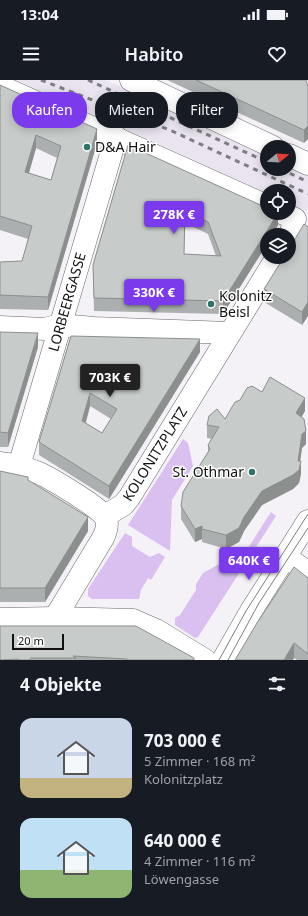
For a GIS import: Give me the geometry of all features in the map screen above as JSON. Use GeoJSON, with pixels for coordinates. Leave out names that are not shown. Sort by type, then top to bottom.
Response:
{"type":"FeatureCollection","features":[{"type":"Feature","properties":{"kind":"street"},"geometry":{"type":"LineString","coordinates":[[142,82],[260,141]]}},
{"type":"Feature","properties":{"kind":"street"},"geometry":{"type":"LineString","coordinates":[[0,86],[260,203]]}},
{"type":"Feature","properties":{"kind":"street","name":"LORBEERGASSE"},"geometry":{"type":"LineString","coordinates":[[10,465],[60,325],[116,137]]}},
{"type":"Feature","properties":{"kind":"street","name":"KOLONITZPLATZ"},"geometry":{"type":"LineString","coordinates":[[105,516],[123,505],[129,498],[273,264]]}},
{"type":"Feature","properties":{"kind":"street"},"geometry":{"type":"LineString","coordinates":[[0,327],[45,329],[60,325],[94,328],[229,333]]}},
{"type":"Feature","properties":{"kind":"street"},"geometry":{"type":"LineString","coordinates":[[10,465],[40,474],[96,508],[105,516],[107,526],[103,538],[55,618]]}},
{"type":"Feature","properties":{"kind":"street"},"geometry":{"type":"LineString","coordinates":[[223,660],[251,611],[308,521]]}},
{"type":"Feature","properties":{"kind":"street"},"geometry":{"type":"LineString","coordinates":[[285,556],[308,574]]}},
{"type":"Feature","properties":{"kind":"street"},"geometry":{"type":"LineString","coordinates":[[0,619],[55,618],[133,620],[156,630],[205,660]]}},
{"type":"Feature","properties":{"kind":"shaded area"},"geometry":{"type":"Polygon","coordinates":[[[17,80],[105,80],[133,92],[95,92],[95,115],[87,112],[87,92],[44,92],[17,80]]]}},
{"type":"Feature","properties":{"kind":"shaded area"},"geometry":{"type":"Polygon","coordinates":[[[168,107],[176,111],[176,128],[213,128],[260,150],[260,176],[296,176],[296,167],[308,172],[308,212],[296,206],[296,184],[260,184],[260,190],[123,128],[168,128],[168,107]]]}},
{"type":"Feature","properties":{"kind":"shaded area"},"geometry":{"type":"Polygon","coordinates":[[[183,439],[188,443],[193,466],[172,500],[170,551],[128,525],[183,439]]]}},
{"type":"Feature","properties":{"kind":"shaded area"},"geometry":{"type":"Polygon","coordinates":[[[271,512],[276,516],[198,637],[195,638],[175,625],[175,618],[180,615],[196,590],[196,584],[203,573],[248,548],[271,512]]]}},
{"type":"Feature","properties":{"kind":"shaded area"},"geometry":{"type":"Polygon","coordinates":[[[125,533],[132,537],[132,546],[150,557],[159,553],[165,557],[151,580],[148,578],[141,590],[139,599],[92,599],[88,596],[88,589],[125,533]]]}},
{"type":"Feature","properties":{"kind":"building"},"geometry":{"type":"Polygon","coordinates":[[[196,80],[306,80],[308,87],[308,126],[304,130],[238,99],[238,92],[222,92],[196,80]]]}},
{"type":"Feature","properties":{"kind":"building"},"geometry":{"type":"Polygon","coordinates":[[[0,85],[15,92],[12,92],[12,128],[87,128],[87,124],[97,129],[48,297],[0,295],[0,262],[22,261],[32,226],[0,216],[0,85]],[[36,135],[25,172],[51,180],[61,146],[36,135]]]}},
{"type":"Feature","properties":{"kind":"building"},"geometry":{"type":"Polygon","coordinates":[[[128,145],[260,205],[260,220],[274,220],[269,228],[260,228],[260,242],[223,301],[94,298],[93,265],[128,145]],[[185,211],[184,254],[221,256],[208,222],[185,211]]]}},
{"type":"Feature","properties":{"kind":"building"},"geometry":{"type":"Polygon","coordinates":[[[304,224],[308,227],[308,302],[302,312],[264,289],[280,264],[296,264],[296,237],[304,224]]]}},
{"type":"Feature","properties":{"kind":"building"},"geometry":{"type":"Polygon","coordinates":[[[0,332],[38,333],[8,433],[0,432],[0,332]]]}},
{"type":"Feature","properties":{"kind":"building"},"geometry":{"type":"Polygon","coordinates":[[[71,336],[200,339],[109,486],[39,442],[71,336]],[[90,393],[82,421],[102,433],[117,409],[90,393]]]}},
{"type":"Feature","properties":{"kind":"building","name":"St. Othmar"},"geometry":{"type":"Polygon","coordinates":[[[270,377],[305,398],[296,413],[304,419],[306,431],[302,434],[298,461],[301,461],[299,470],[293,475],[262,491],[244,517],[239,528],[226,535],[202,529],[202,526],[195,529],[181,506],[183,492],[210,449],[208,445],[219,427],[207,425],[209,416],[217,409],[225,419],[235,402],[240,400],[247,388],[252,386],[262,392],[270,377]]]}},
{"type":"Feature","properties":{"kind":"building"},"geometry":{"type":"Polygon","coordinates":[[[0,471],[28,477],[28,480],[88,517],[45,588],[0,588],[0,471]]]}},
{"type":"Feature","properties":{"kind":"building"},"geometry":{"type":"Polygon","coordinates":[[[294,567],[308,578],[308,654],[294,643],[284,660],[235,660],[257,623],[294,567]]]}},
{"type":"Feature","properties":{"kind":"building"},"geometry":{"type":"Polygon","coordinates":[[[0,626],[136,626],[194,658],[194,660],[128,660],[73,656],[76,658],[0,660],[0,626]]]}},
{"type":"Feature","properties":{"kind":"tram line"},"geometry":{"type":"LineString","coordinates":[[219,660],[246,611],[308,514]]}},
{"type":"Feature","properties":{"kind":"tram line"},"geometry":{"type":"LineString","coordinates":[[228,660],[259,603],[308,528]]}},
{"type":"Feature","properties":{"kind":"railway"},"geometry":{"type":"LineString","coordinates":[[41,80],[172,131],[308,194]]}},
{"type":"Feature","properties":{"kind":"railway"},"geometry":{"type":"LineString","coordinates":[[88,80],[260,159]]}},
{"type":"Feature","properties":{"kind":"railway"},"geometry":{"type":"LineString","coordinates":[[296,176],[308,182]]}},
{"type":"Feature","properties":{"kind":"place","name":"D&A Hair"},"geometry":{"type":"Point","coordinates":[87,147]}},
{"type":"Feature","properties":{"kind":"place","name":"Kolonitz Beisl"},"geometry":{"type":"Point","coordinates":[211,304]}},
{"type":"Feature","properties":{"kind":"place","name":"St. Othmar"},"geometry":{"type":"Point","coordinates":[252,472]}}]}
